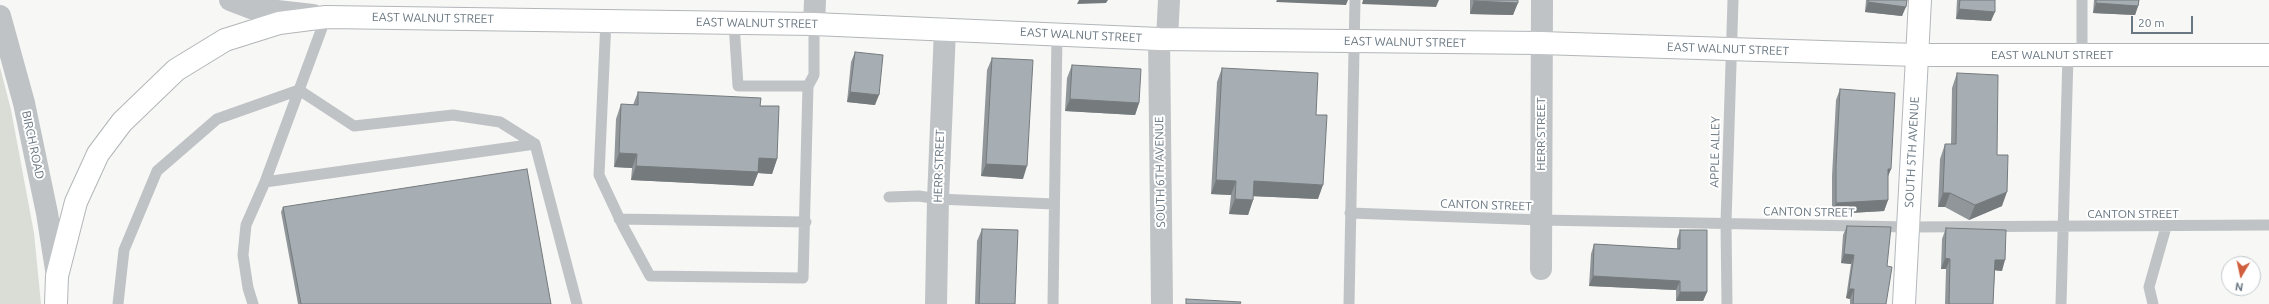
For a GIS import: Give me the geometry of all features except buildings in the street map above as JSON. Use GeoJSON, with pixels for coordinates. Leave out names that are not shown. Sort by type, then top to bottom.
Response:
{"type":"FeatureCollection","features":[{"type":"Feature","properties":{"kind":"main road","name":"SOUTH 5TH AVENUE"},"geometry":{"type":"LineString","coordinates":[[1904,304],[1920,0]]}},
{"type":"Feature","properties":{"kind":"main road","name":"EAST WALNUT STREET"},"geometry":{"type":"LineString","coordinates":[[56,304],[57,276],[76,202],[98,154],[122,122],[146,96],[176,70],[225,40],[279,23],[326,17],[814,24],[1163,39],[1540,43],[1917,55],[2269,55]]}},
{"type":"Feature","properties":{"kind":"street"},"geometry":{"type":"LineString","coordinates":[[230,0],[250,8],[288,6],[326,17]]}},
{"type":"Feature","properties":{"kind":"street"},"geometry":{"type":"LineString","coordinates":[[814,24],[815,0]]}},
{"type":"Feature","properties":{"kind":"street","name":"SOUTH 6TH AVENUE"},"geometry":{"type":"LineString","coordinates":[[1162,304],[1163,39],[1168,0]]}},
{"type":"Feature","properties":{"kind":"street","name":"HERR STREET"},"geometry":{"type":"LineString","coordinates":[[1541,269],[1540,43],[1542,0]]}},
{"type":"Feature","properties":{"kind":"street","name":"BIRCH ROAD"},"geometry":{"type":"LineString","coordinates":[[0,16],[24,103],[47,214],[57,276]]}},
{"type":"Feature","properties":{"kind":"street","name":"HERR STREET"},"geometry":{"type":"LineString","coordinates":[[936,304],[938,199],[945,29]]}},
{"type":"Feature","properties":{"kind":"lane"},"geometry":{"type":"LineString","coordinates":[[1349,304],[1355,0]]}},
{"type":"Feature","properties":{"kind":"lane","name":"APPLE ALLEY"},"geometry":{"type":"LineString","coordinates":[[1727,304],[1726,223],[1730,49],[1733,0]]}},
{"type":"Feature","properties":{"kind":"lane"},"geometry":{"type":"LineString","coordinates":[[2061,304],[2063,227],[2075,55],[2082,0]]}},
{"type":"Feature","properties":{"kind":"lane"},"geometry":{"type":"LineString","coordinates":[[253,304],[248,288],[243,255],[246,225],[265,182],[326,17]]}},
{"type":"Feature","properties":{"kind":"lane"},"geometry":{"type":"LineString","coordinates":[[606,20],[599,175],[619,219],[650,276],[803,278],[806,222],[808,86],[814,75],[814,24]]}},
{"type":"Feature","properties":{"kind":"lane"},"geometry":{"type":"LineString","coordinates":[[734,23],[738,86],[808,86]]}},
{"type":"Feature","properties":{"kind":"lane"},"geometry":{"type":"LineString","coordinates":[[1053,304],[1057,34]]}},
{"type":"Feature","properties":{"kind":"lane"},"geometry":{"type":"LineString","coordinates":[[299,90],[354,126],[453,115],[500,122],[535,144],[577,304]]}},
{"type":"Feature","properties":{"kind":"lane"},"geometry":{"type":"LineString","coordinates":[[118,304],[124,250],[157,171],[217,119],[299,90]]}},
{"type":"Feature","properties":{"kind":"lane"},"geometry":{"type":"LineString","coordinates":[[265,182],[535,144]]}},
{"type":"Feature","properties":{"kind":"lane"},"geometry":{"type":"LineString","coordinates":[[889,197],[919,196],[938,199],[1054,204]]}},
{"type":"Feature","properties":{"kind":"lane","name":"CANTON STREET"},"geometry":{"type":"LineString","coordinates":[[1350,213],[1541,220],[1909,228],[2269,225]]}},
{"type":"Feature","properties":{"kind":"lane"},"geometry":{"type":"LineString","coordinates":[[619,219],[806,222]]}},
{"type":"Feature","properties":{"kind":"lane"},"geometry":{"type":"LineString","coordinates":[[2153,304],[2149,287],[2166,227]]}},
{"type":"Feature","properties":{"kind":"shaded area"},"geometry":{"type":"Polygon","coordinates":[[[0,67],[11,110],[34,233],[41,304],[0,304],[0,67]]]}}]}
